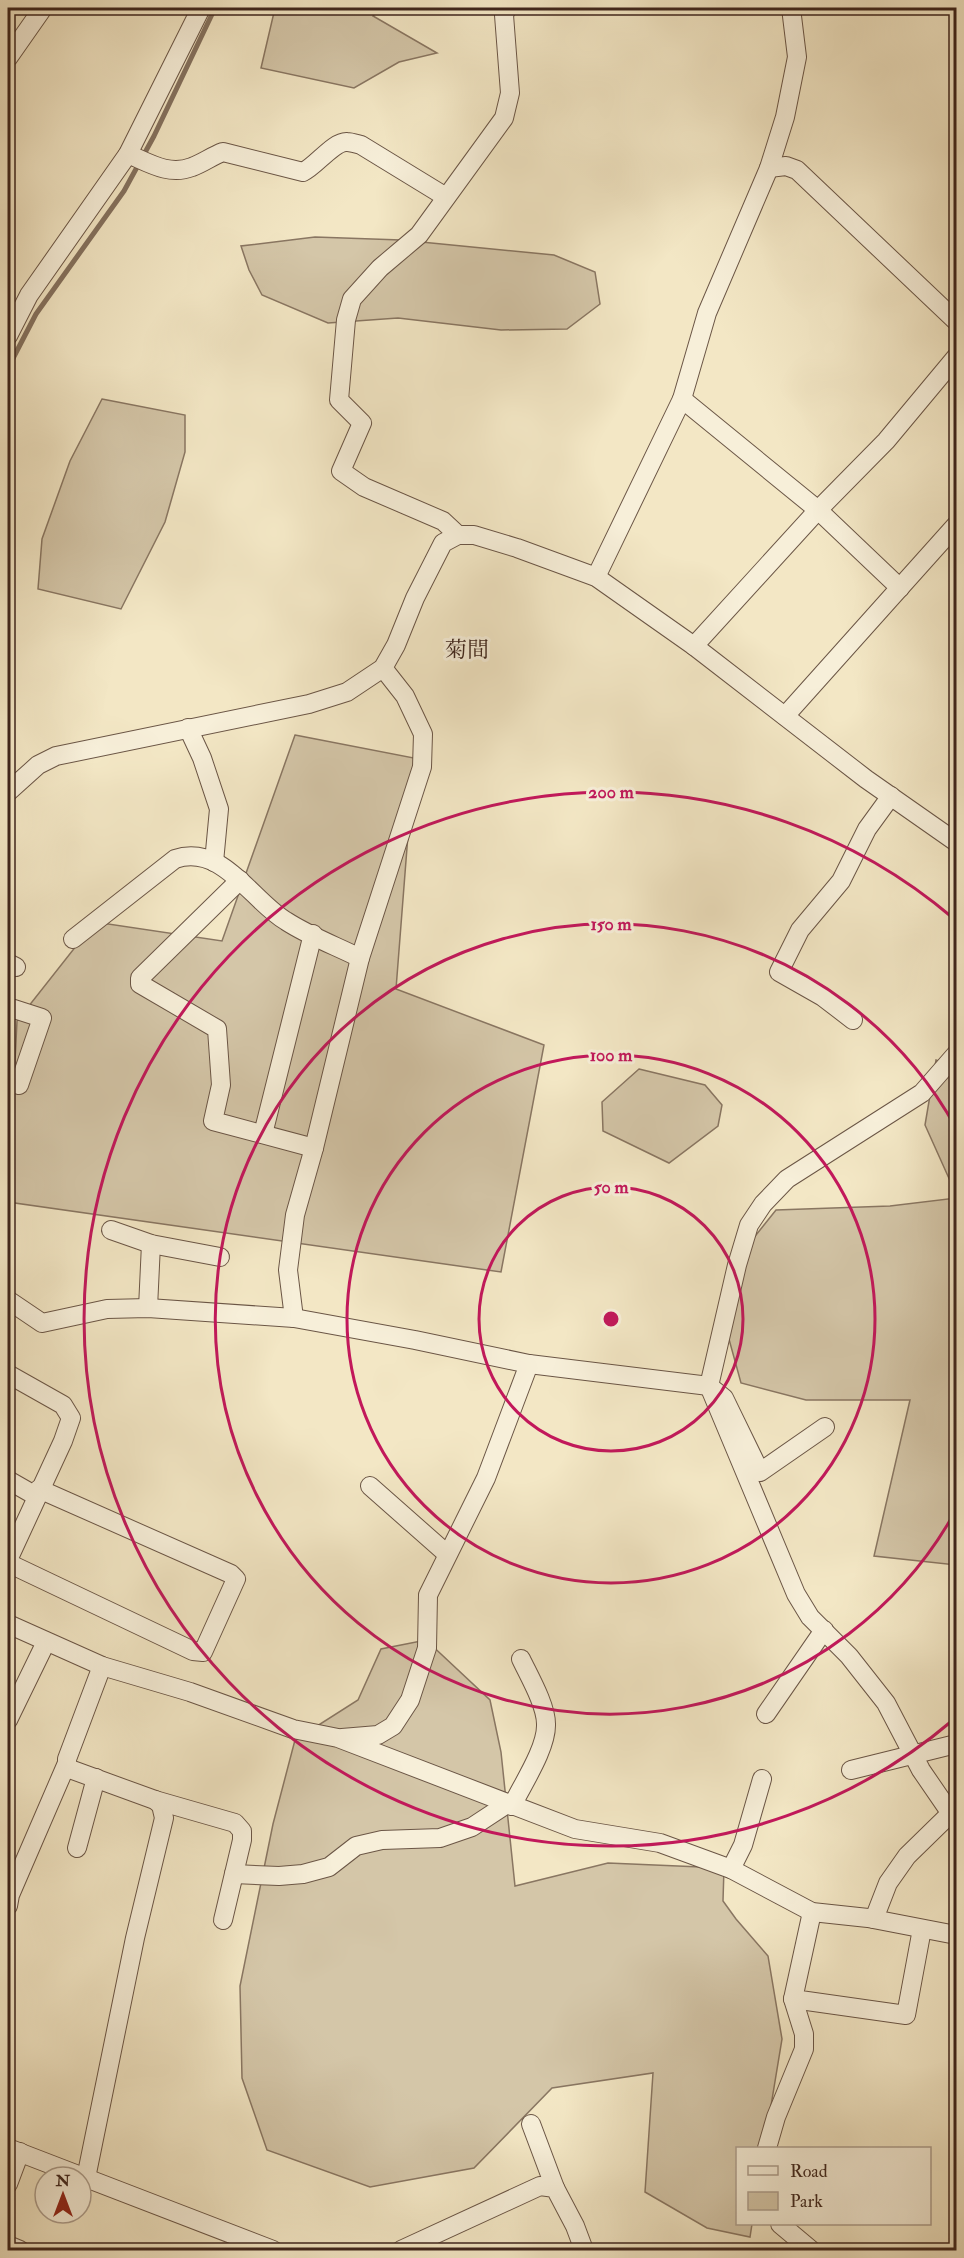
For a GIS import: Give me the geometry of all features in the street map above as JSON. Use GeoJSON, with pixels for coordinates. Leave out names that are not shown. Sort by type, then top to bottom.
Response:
{"type":"FeatureCollection","features":[{"type":"Feature","properties":{"kind":"street"},"geometry":{"type":"LineString","coordinates":[[8,58],[43,8]]}},
{"type":"Feature","properties":{"kind":"street"},"geometry":{"type":"LineString","coordinates":[[8,336],[29,295],[128,154],[201,8]]}},
{"type":"Feature","properties":{"kind":"street"},"geometry":{"type":"LineString","coordinates":[[458,535],[443,521],[364,488],[341,471],[362,423],[339,400],[346,320],[352,299],[380,268],[419,235],[504,118],[510,93],[504,15],[507,8]]}},
{"type":"Feature","properties":{"kind":"street"},"geometry":{"type":"LineString","coordinates":[[596,577],[682,399],[707,313],[769,168],[785,117],[797,57],[791,8]]}},
{"type":"Feature","properties":{"kind":"street"},"geometry":{"type":"LineString","coordinates":[[128,154],[161,169],[180,171],[223,152],[303,172],[345,141],[361,145],[446,197]]}},
{"type":"Feature","properties":{"kind":"street"},"geometry":{"type":"LineString","coordinates":[[769,168],[786,166],[797,170],[957,321]]}},
{"type":"Feature","properties":{"kind":"street"},"geometry":{"type":"LineString","coordinates":[[694,646],[818,510],[886,441],[957,357]]}},
{"type":"Feature","properties":{"kind":"street"},"geometry":{"type":"LineString","coordinates":[[682,399],[818,510],[900,588]]}},
{"type":"Feature","properties":{"kind":"street"},"geometry":{"type":"LineString","coordinates":[[785,716],[957,525]]}},
{"type":"Feature","properties":{"kind":"street"},"geometry":{"type":"LineString","coordinates":[[8,792],[38,765],[56,756],[309,705],[347,692],[383,668],[443,543],[458,535],[474,535],[596,577],[694,646],[891,796],[957,842]]}},
{"type":"Feature","properties":{"kind":"street"},"geometry":{"type":"LineString","coordinates":[[294,1318],[288,1270],[295,1215],[314,1148],[360,958],[422,767],[423,734],[405,696],[383,668]]}},
{"type":"Feature","properties":{"kind":"street"},"geometry":{"type":"LineString","coordinates":[[188,728],[202,758],[219,809],[214,862]]}},
{"type":"Feature","properties":{"kind":"street"},"geometry":{"type":"LineString","coordinates":[[853,1020],[823,997],[779,972],[800,930],[841,881],[867,829],[891,796]]}},
{"type":"Feature","properties":{"kind":"street"},"geometry":{"type":"LineString","coordinates":[[73,939],[175,859],[195,855],[214,862],[240,880],[285,921],[360,958]]}},
{"type":"Feature","properties":{"kind":"street"},"geometry":{"type":"LineString","coordinates":[[240,880],[140,978],[140,984],[217,1029],[221,1085],[213,1121],[314,1148]]}},
{"type":"Feature","properties":{"kind":"street"},"geometry":{"type":"LineString","coordinates":[[263,1134],[313,934]]}},
{"type":"Feature","properties":{"kind":"street"},"geometry":{"type":"LineString","coordinates":[[8,1006],[42,1018],[19,1085],[8,1081]]}},
{"type":"Feature","properties":{"kind":"street"},"geometry":{"type":"LineString","coordinates":[[874,1919],[888,1883],[907,1856],[953,1817],[913,1754],[886,1702],[849,1656],[810,1617],[796,1594],[709,1386],[737,1265],[750,1225],[763,1204],[787,1179],[922,1093],[957,1054]]}},
{"type":"Feature","properties":{"kind":"street"},"geometry":{"type":"LineString","coordinates":[[111,1230],[151,1244],[220,1257]]}},
{"type":"Feature","properties":{"kind":"street"},"geometry":{"type":"LineString","coordinates":[[148,1308],[151,1244]]}},
{"type":"Feature","properties":{"kind":"street"},"geometry":{"type":"LineString","coordinates":[[8,1300],[42,1323],[107,1309],[148,1308],[294,1318],[529,1364],[709,1386],[724,1398],[760,1472],[825,1427]]}},
{"type":"Feature","properties":{"kind":"street"},"geometry":{"type":"LineString","coordinates":[[338,1738],[378,1735],[393,1726],[410,1700],[427,1648],[428,1595],[486,1478],[529,1364]]}},
{"type":"Feature","properties":{"kind":"street"},"geometry":{"type":"LineString","coordinates":[[8,1374],[63,1405],[71,1418],[63,1441],[38,1493],[8,1561],[193,1651],[203,1652],[236,1579],[231,1574],[38,1493],[8,1480]]}},
{"type":"Feature","properties":{"kind":"street"},"geometry":{"type":"LineString","coordinates":[[370,1486],[447,1554]]}},
{"type":"Feature","properties":{"kind":"street"},"geometry":{"type":"LineString","coordinates":[[8,1624],[102,1666],[199,1695],[293,1729],[338,1738],[575,1829],[660,1844],[731,1869],[812,1912],[874,1919],[957,1935]]}},
{"type":"Feature","properties":{"kind":"street"},"geometry":{"type":"LineString","coordinates":[[766,1714],[824,1630]]}},
{"type":"Feature","properties":{"kind":"street"},"geometry":{"type":"LineString","coordinates":[[8,1720],[46,1642]]}},
{"type":"Feature","properties":{"kind":"street"},"geometry":{"type":"LineString","coordinates":[[234,1874],[279,1876],[303,1874],[329,1867],[356,1846],[382,1840],[440,1838],[472,1827],[509,1805],[545,1736],[546,1723],[536,1692],[521,1659]]}},
{"type":"Feature","properties":{"kind":"street"},"geometry":{"type":"LineString","coordinates":[[8,1906],[10,1895],[67,1763],[102,1666]]}},
{"type":"Feature","properties":{"kind":"street"},"geometry":{"type":"LineString","coordinates":[[851,1770],[957,1744]]}},
{"type":"Feature","properties":{"kind":"street"},"geometry":{"type":"LineString","coordinates":[[67,1763],[67,1768],[155,1800],[235,1823],[242,1831],[242,1840],[224,1920]]}},
{"type":"Feature","properties":{"kind":"street"},"geometry":{"type":"LineString","coordinates":[[77,1848],[96,1778]]}},
{"type":"Feature","properties":{"kind":"street"},"geometry":{"type":"LineString","coordinates":[[731,1869],[742,1845],[762,1779]]}},
{"type":"Feature","properties":{"kind":"street"},"geometry":{"type":"LineString","coordinates":[[90,2165],[135,1938],[164,1818],[161,1805],[155,1800]]}},
{"type":"Feature","properties":{"kind":"street"},"geometry":{"type":"LineString","coordinates":[[766,2147],[804,2049],[804,2034],[794,1999],[812,1912]]}},
{"type":"Feature","properties":{"kind":"street"},"geometry":{"type":"LineString","coordinates":[[794,1999],[906,2015],[922,1929]]}},
{"type":"Feature","properties":{"kind":"street"},"geometry":{"type":"LineString","coordinates":[[531,2124],[555,2188],[575,2226],[584,2250]]}},
{"type":"Feature","properties":{"kind":"street"},"geometry":{"type":"LineString","coordinates":[[8,2184],[14,2150],[53,2165]]}},
{"type":"Feature","properties":{"kind":"street"},"geometry":{"type":"LineString","coordinates":[[93,2181],[251,2247],[273,2250]]}},
{"type":"Feature","properties":{"kind":"street"},"geometry":{"type":"LineString","coordinates":[[400,2250],[540,2186],[555,2188]]}},
{"type":"Feature","properties":{"kind":"street"},"geometry":{"type":"LineString","coordinates":[[782,2225],[811,2250]]}},
{"type":"Feature","properties":{"kind":"street"},"geometry":{"type":"LineString","coordinates":[[8,2245],[20,2250]]}},
{"type":"Feature","properties":{"kind":"green space"},"geometry":{"type":"Polygon","coordinates":[[[275,8],[380,8],[373,16],[437,53],[399,62],[354,88],[261,68],[275,8]]]}},
{"type":"Feature","properties":{"kind":"green space"},"geometry":{"type":"Polygon","coordinates":[[[315,237],[401,240],[554,255],[595,272],[600,304],[567,329],[501,330],[398,318],[328,323],[262,295],[249,270],[241,246],[315,237]]]}},
{"type":"Feature","properties":{"kind":"green space"},"geometry":{"type":"Polygon","coordinates":[[[102,399],[185,415],[185,452],[165,522],[121,609],[38,589],[42,539],[70,461],[102,399]]]}},
{"type":"Feature","properties":{"kind":"green space"},"geometry":{"type":"Polygon","coordinates":[[[295,735],[414,758],[396,989],[544,1045],[501,1272],[8,1202],[17,1021],[95,922],[222,941],[295,735]]]}},
{"type":"Feature","properties":{"kind":"green space"},"geometry":{"type":"Polygon","coordinates":[[[936,1060],[956,1068],[956,1194],[925,1125],[936,1060]]]}},
{"type":"Feature","properties":{"kind":"green space"},"geometry":{"type":"Polygon","coordinates":[[[639,1069],[705,1085],[722,1105],[718,1126],[669,1163],[603,1131],[602,1102],[639,1069]]]}},
{"type":"Feature","properties":{"kind":"green space"},"geometry":{"type":"Polygon","coordinates":[[[956,1198],[956,1565],[874,1556],[910,1400],[806,1400],[741,1383],[724,1321],[736,1260],[776,1210],[890,1206],[956,1198]]]}},
{"type":"Feature","properties":{"kind":"green space"},"geometry":{"type":"Polygon","coordinates":[[[426,1640],[490,1700],[501,1752],[515,1886],[608,1863],[724,1868],[723,1901],[768,1956],[782,2039],[764,2147],[736,2147],[736,2225],[752,2225],[750,2237],[707,2228],[645,2192],[653,2073],[552,2088],[474,2168],[370,2187],[267,2150],[242,2078],[240,1986],[273,1824],[295,1740],[358,1700],[381,1649],[426,1640]]]}},
{"type":"Feature","properties":{"kind":"waterway"},"geometry":{"type":"LineString","coordinates":[[8,368],[36,314],[124,191],[154,136],[215,8]]}},
{"type":"Feature","properties":{"kind":"district","name":"菊間"},"geometry":{"type":"Point","coordinates":[467,649]}}]}
